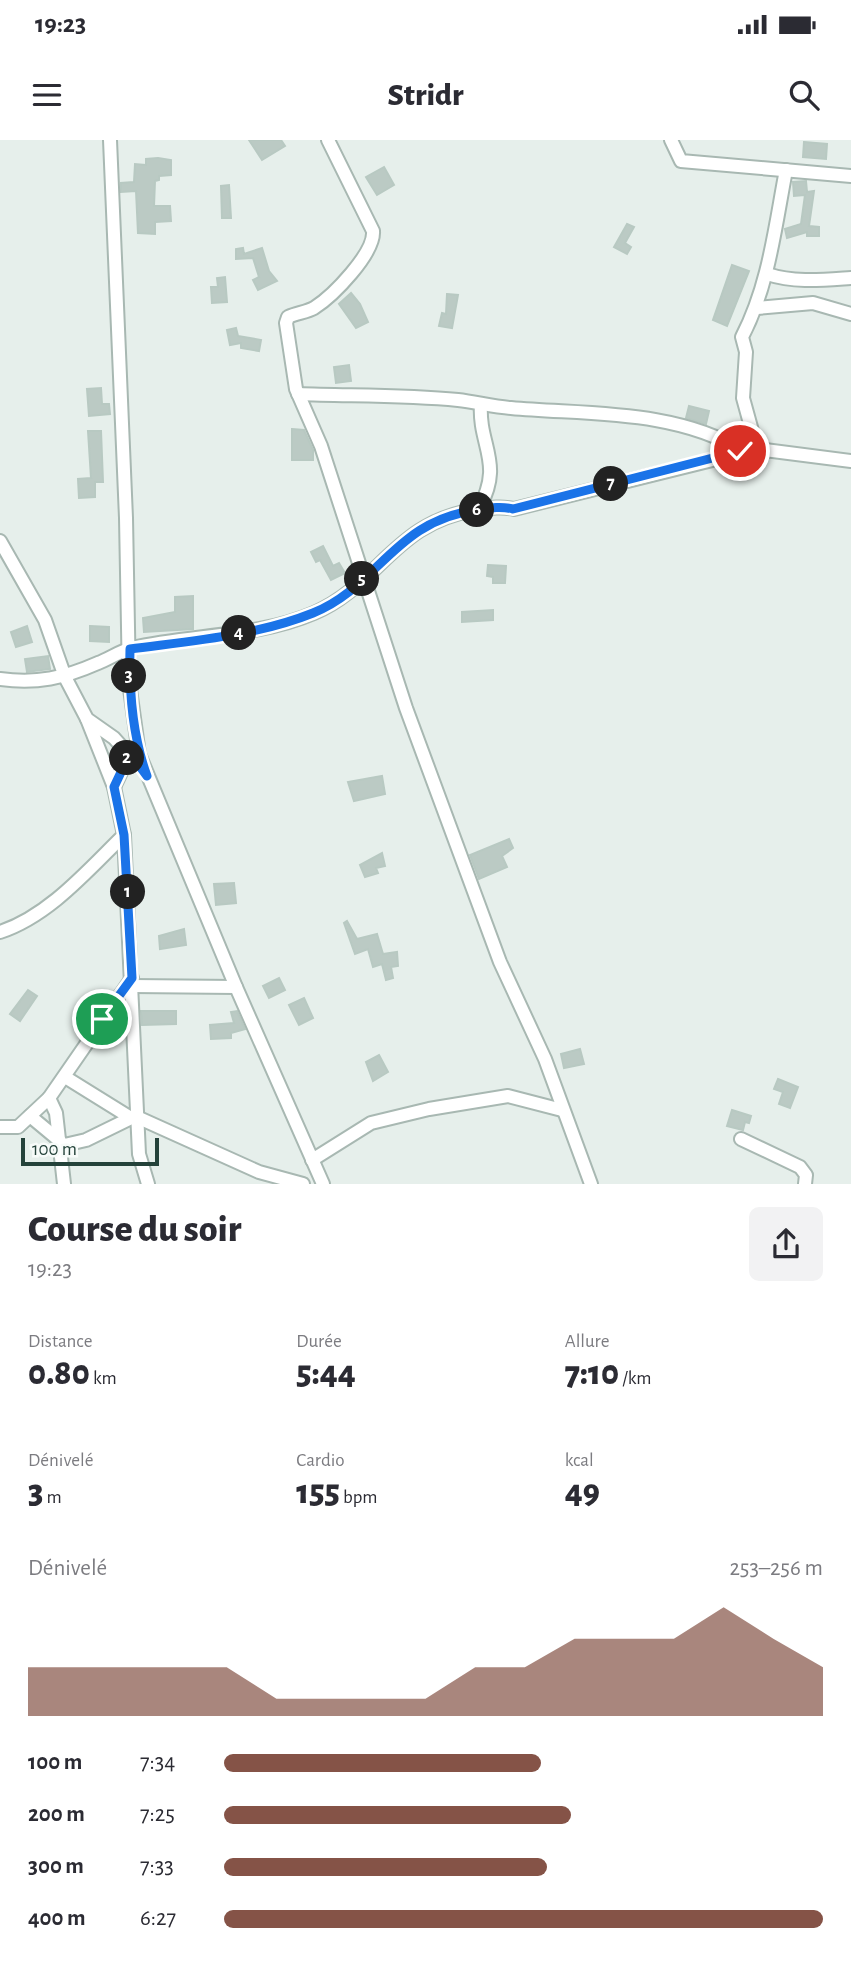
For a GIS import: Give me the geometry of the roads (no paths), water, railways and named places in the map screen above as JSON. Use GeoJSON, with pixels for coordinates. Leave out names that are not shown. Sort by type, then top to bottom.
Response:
{"type":"FeatureCollection","features":[{"type":"Feature","properties":{"kind":"street"},"geometry":{"type":"LineString","coordinates":[[110,140],[133,721],[139,754],[236,987],[323,1184]]}},
{"type":"Feature","properties":{"kind":"street"},"geometry":{"type":"LineString","coordinates":[[328,140],[374,239],[360,262],[327,297],[312,309],[289,317],[286,323],[298,394],[321,446],[406,708],[500,962],[545,1059],[591,1184]]}},
{"type":"Feature","properties":{"kind":"street"},"geometry":{"type":"LineString","coordinates":[[671,140],[681,161],[734,168],[851,176]]}},
{"type":"Feature","properties":{"kind":"street"},"geometry":{"type":"LineString","coordinates":[[757,449],[746,416],[742,382],[746,352],[742,337],[757,308],[766,275],[786,170]]}},
{"type":"Feature","properties":{"kind":"street"},"geometry":{"type":"LineString","coordinates":[[766,275],[781,279],[821,281],[851,278]]}},
{"type":"Feature","properties":{"kind":"street"},"geometry":{"type":"LineString","coordinates":[[757,308],[813,303],[851,314]]}},
{"type":"Feature","properties":{"kind":"street"},"geometry":{"type":"LineString","coordinates":[[298,394],[458,400],[600,414],[695,427],[714,434],[743,451]]}},
{"type":"Feature","properties":{"kind":"street"},"geometry":{"type":"LineString","coordinates":[[478,510],[488,489],[490,452],[480,415],[481,404]]}},
{"type":"Feature","properties":{"kind":"street"},"geometry":{"type":"LineString","coordinates":[[0,679],[36,682],[65,677],[130,649],[206,639],[295,620],[316,612],[363,578],[420,527],[463,511],[500,506],[513,509],[757,449],[851,461]]}},
{"type":"Feature","properties":{"kind":"street"},"geometry":{"type":"LineString","coordinates":[[0,541],[45,620],[65,677],[87,719],[114,787],[124,835],[132,982],[135,1118],[141,1165],[148,1184]]}},
{"type":"Feature","properties":{"kind":"street"},"geometry":{"type":"LineString","coordinates":[[87,719],[130,753],[147,776]]}},
{"type":"Feature","properties":{"kind":"street"},"geometry":{"type":"LineString","coordinates":[[114,787],[130,753]]}},
{"type":"Feature","properties":{"kind":"street"},"geometry":{"type":"LineString","coordinates":[[0,932],[17,927],[43,909],[124,835]]}},
{"type":"Feature","properties":{"kind":"street"},"geometry":{"type":"LineString","coordinates":[[132,982],[236,987]]}},
{"type":"Feature","properties":{"kind":"street"},"geometry":{"type":"LineString","coordinates":[[0,1127],[13,1129],[49,1098],[132,982]]}},
{"type":"Feature","properties":{"kind":"street"},"geometry":{"type":"LineString","coordinates":[[65,1077],[135,1118],[259,1172],[303,1184]]}},
{"type":"Feature","properties":{"kind":"street"},"geometry":{"type":"LineString","coordinates":[[312,1160],[371,1123],[429,1109],[508,1096],[562,1110]]}},
{"type":"Feature","properties":{"kind":"street"},"geometry":{"type":"LineString","coordinates":[[49,1098],[57,1114],[64,1184]]}},
{"type":"Feature","properties":{"kind":"street"},"geometry":{"type":"LineString","coordinates":[[30,1116],[60,1144]]}},
{"type":"Feature","properties":{"kind":"street"},"geometry":{"type":"LineString","coordinates":[[60,1144],[86,1140],[135,1118]]}},
{"type":"Feature","properties":{"kind":"street"},"geometry":{"type":"LineString","coordinates":[[741,1139],[800,1167],[806,1175],[805,1184]]}}]}
